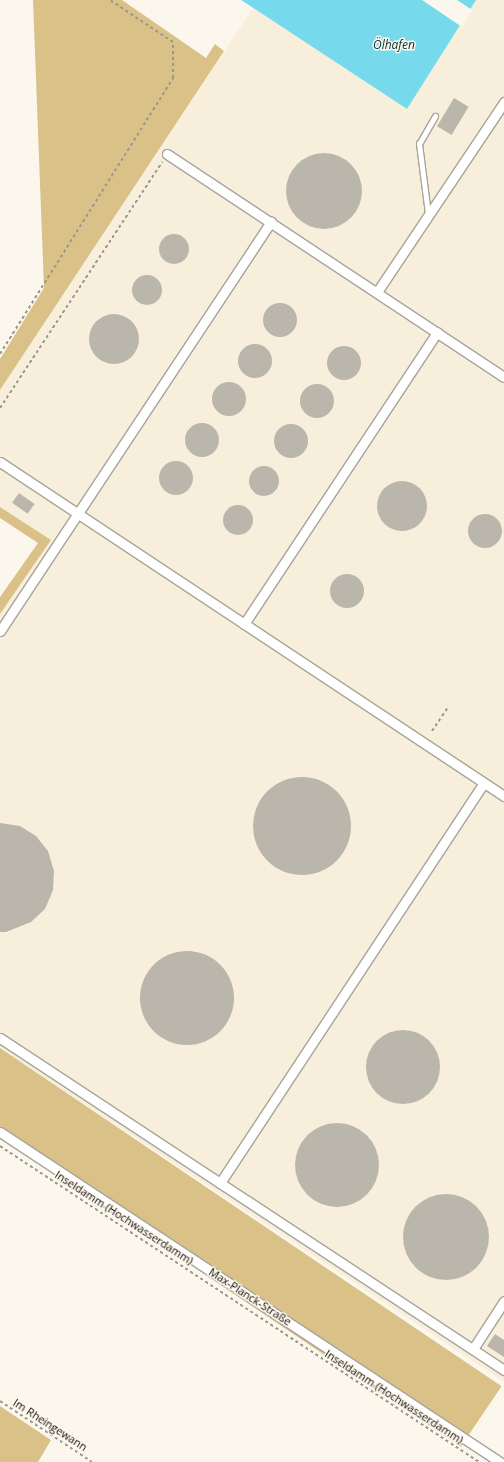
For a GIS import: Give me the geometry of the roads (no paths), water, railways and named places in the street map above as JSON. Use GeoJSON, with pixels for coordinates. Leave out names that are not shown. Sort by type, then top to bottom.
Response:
{"type":"FeatureCollection","features":[{"type":"Feature","properties":{"kind":"street"},"geometry":{"type":"LineString","coordinates":[[377,292],[504,102]]}},
{"type":"Feature","properties":{"kind":"street"},"geometry":{"type":"LineString","coordinates":[[168,154],[504,377]]}},
{"type":"Feature","properties":{"kind":"street"},"geometry":{"type":"LineString","coordinates":[[0,631],[271,222]]}},
{"type":"Feature","properties":{"kind":"street"},"geometry":{"type":"LineString","coordinates":[[244,624],[437,332]]}},
{"type":"Feature","properties":{"kind":"street"},"geometry":{"type":"LineString","coordinates":[[0,462],[504,796]]}},
{"type":"Feature","properties":{"kind":"street"},"geometry":{"type":"LineString","coordinates":[[220,1183],[484,783]]}},
{"type":"Feature","properties":{"kind":"street"},"geometry":{"type":"LineString","coordinates":[[0,1038],[504,1370]]}},
{"type":"Feature","properties":{"kind":"street","name":"Max-Planck-Straße"},"geometry":{"type":"LineString","coordinates":[[0,1132],[500,1462]]}},
{"type":"Feature","properties":{"kind":"street"},"geometry":{"type":"LineString","coordinates":[[473,1349],[504,1301]]}},
{"type":"Feature","properties":{"kind":"lane"},"geometry":{"type":"LineString","coordinates":[[428,216],[419,144],[435,116]]}},
{"type":"Feature","properties":{"kind":"water","name":"Ölhafen"},"geometry":{"type":"Polygon","coordinates":[[[241,0],[476,0],[407,109],[241,0]]]}}]}
